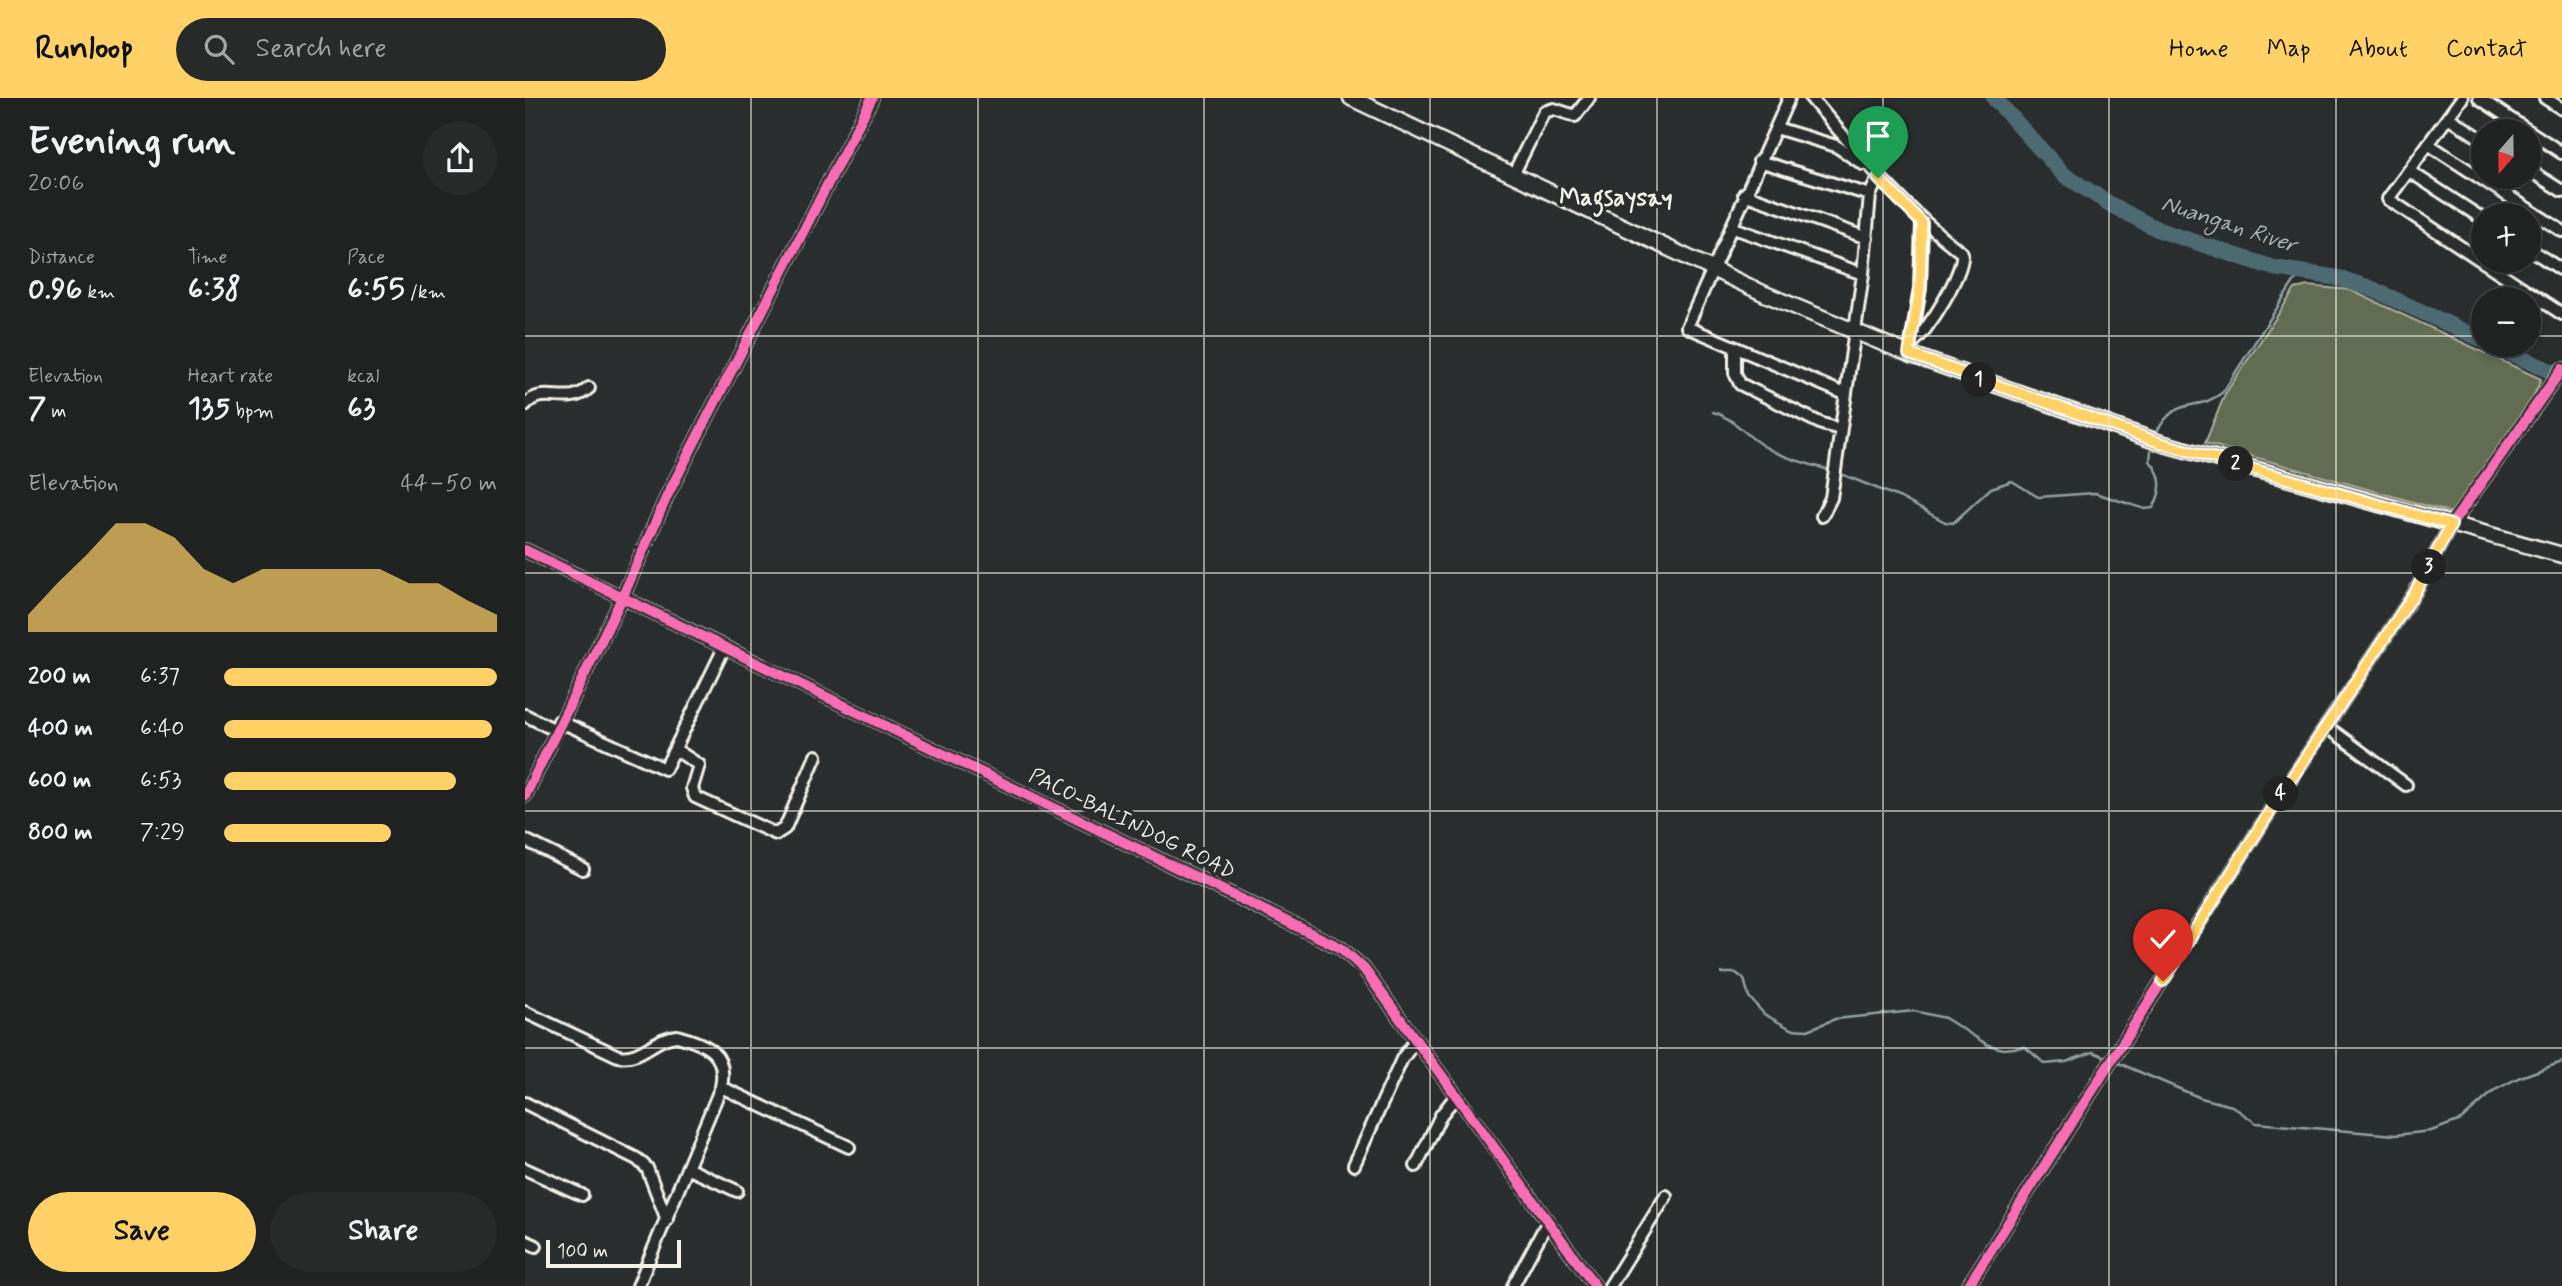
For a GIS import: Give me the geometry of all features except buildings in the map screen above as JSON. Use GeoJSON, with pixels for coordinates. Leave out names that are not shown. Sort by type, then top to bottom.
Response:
{"type":"FeatureCollection","features":[{"type":"Feature","properties":{"kind":"main road"},"geometry":{"type":"LineString","coordinates":[[1351,98],[1854,333],[1910,349],[2161,443],[2562,555]]}},
{"type":"Feature","properties":{"kind":"street"},"geometry":{"type":"LineString","coordinates":[[525,796],[557,725],[623,596],[667,496],[872,98]]}},
{"type":"Feature","properties":{"kind":"street"},"geometry":{"type":"LineString","coordinates":[[1514,173],[1544,112],[1553,109],[1575,116],[1589,98]]}},
{"type":"Feature","properties":{"kind":"street"},"geometry":{"type":"LineString","coordinates":[[1789,98],[1687,327],[1845,394]]}},
{"type":"Feature","properties":{"kind":"street"},"geometry":{"type":"LineString","coordinates":[[1811,98],[1922,223],[1962,253],[1963,262],[1926,328],[1910,349]]}},
{"type":"Feature","properties":{"kind":"street"},"geometry":{"type":"LineString","coordinates":[[2462,98],[2388,198],[2559,312],[2562,298]]}},
{"type":"Feature","properties":{"kind":"street"},"geometry":{"type":"LineString","coordinates":[[2479,98],[2562,153]]}},
{"type":"Feature","properties":{"kind":"street"},"geometry":{"type":"LineString","coordinates":[[2545,98],[2562,109]]}},
{"type":"Feature","properties":{"kind":"street"},"geometry":{"type":"LineString","coordinates":[[2448,117],[2471,132]]}},
{"type":"Feature","properties":{"kind":"street"},"geometry":{"type":"LineString","coordinates":[[1776,128],[1836,146],[1876,174]]}},
{"type":"Feature","properties":{"kind":"street"},"geometry":{"type":"LineString","coordinates":[[2428,144],[2562,231]]}},
{"type":"Feature","properties":{"kind":"street"},"geometry":{"type":"LineString","coordinates":[[1759,161],[1870,195]]}},
{"type":"Feature","properties":{"kind":"street"},"geometry":{"type":"LineString","coordinates":[[2409,171],[2471,211]]}},
{"type":"Feature","properties":{"kind":"street"},"geometry":{"type":"LineString","coordinates":[[1822,516],[1831,498],[1863,274],[1870,195],[1876,174]]}},
{"type":"Feature","properties":{"kind":"street"},"geometry":{"type":"LineString","coordinates":[[2541,178],[2562,191]]}},
{"type":"Feature","properties":{"kind":"street"},"geometry":{"type":"LineString","coordinates":[[1744,194],[1867,238]]}},
{"type":"Feature","properties":{"kind":"street"},"geometry":{"type":"LineString","coordinates":[[1910,349],[1920,288],[1922,223]]}},
{"type":"Feature","properties":{"kind":"street"},"geometry":{"type":"LineString","coordinates":[[1731,227],[1863,274]]}},
{"type":"Feature","properties":{"kind":"street"},"geometry":{"type":"LineString","coordinates":[[2541,257],[2562,270]]}},
{"type":"Feature","properties":{"kind":"street"},"geometry":{"type":"LineString","coordinates":[[1735,348],[1735,373],[1740,383],[1822,424],[1840,429]]}},
{"type":"Feature","properties":{"kind":"street"},"geometry":{"type":"LineString","coordinates":[[1968,1286],[2326,726],[2414,594],[2451,525],[2562,369]]}},
{"type":"Feature","properties":{"kind":"street"},"geometry":{"type":"LineString","coordinates":[[525,405],[529,400],[545,395],[575,398],[589,388]]}},
{"type":"Feature","properties":{"kind":"street","name":"PACO-BALINDOG ROAD"},"geometry":{"type":"LineString","coordinates":[[525,550],[1341,948],[1364,969],[1595,1286]]}},
{"type":"Feature","properties":{"kind":"street"},"geometry":{"type":"LineString","coordinates":[[525,715],[557,725],[663,769],[668,767],[724,648]]}},
{"type":"Feature","properties":{"kind":"street"},"geometry":{"type":"LineString","coordinates":[[2326,726],[2406,785]]}},
{"type":"Feature","properties":{"kind":"street"},"geometry":{"type":"LineString","coordinates":[[676,750],[699,765],[692,788],[695,797],[776,834],[785,828],[817,756]]}},
{"type":"Feature","properties":{"kind":"street"},"geometry":{"type":"LineString","coordinates":[[525,840],[583,869]]}},
{"type":"Feature","properties":{"kind":"street"},"geometry":{"type":"LineString","coordinates":[[525,1012],[618,1056],[634,1057],[670,1036],[684,1038],[719,1057],[724,1071],[721,1087],[638,1286]]}},
{"type":"Feature","properties":{"kind":"street"},"geometry":{"type":"LineString","coordinates":[[1353,1165],[1402,1059],[1416,1040]]}},
{"type":"Feature","properties":{"kind":"street"},"geometry":{"type":"LineString","coordinates":[[721,1087],[849,1147]]}},
{"type":"Feature","properties":{"kind":"street"},"geometry":{"type":"LineString","coordinates":[[1416,1166],[1441,1115],[1456,1096]]}},
{"type":"Feature","properties":{"kind":"street"},"geometry":{"type":"LineString","coordinates":[[525,1103],[637,1159],[647,1168],[667,1220]]}},
{"type":"Feature","properties":{"kind":"street"},"geometry":{"type":"LineString","coordinates":[[687,1168],[737,1191]]}},
{"type":"Feature","properties":{"kind":"street"},"geometry":{"type":"LineString","coordinates":[[525,1169],[582,1195]]}},
{"type":"Feature","properties":{"kind":"street"},"geometry":{"type":"LineString","coordinates":[[1610,1286],[1666,1196]]}},
{"type":"Feature","properties":{"kind":"street"},"geometry":{"type":"LineString","coordinates":[[1513,1286],[1547,1223]]}},
{"type":"Feature","properties":{"kind":"street"},"geometry":{"type":"LineString","coordinates":[[525,1241],[536,1246]]}},
{"type":"Feature","properties":{"kind":"green space"},"geometry":{"type":"Polygon","coordinates":[[[2308,286],[2350,290],[2471,346],[2471,357],[2494,357],[2541,379],[2533,398],[2452,513],[2205,443],[2225,394],[2295,289],[2308,286]]]}},
{"type":"Feature","properties":{"kind":"waterway","name":"Nuangan River"},"geometry":{"type":"LineString","coordinates":[[1994,98],[2064,175],[2113,206],[2159,230],[2274,268],[2338,278],[2370,288],[2471,334]]}},
{"type":"Feature","properties":{"kind":"waterway"},"geometry":{"type":"LineString","coordinates":[[2156,433],[2164,421],[2180,408],[2204,402],[2223,392],[2295,280],[2303,275]]}},
{"type":"Feature","properties":{"kind":"waterway","name":"Nuangan River"},"geometry":{"type":"LineString","coordinates":[[2519,357],[2562,376]]}},
{"type":"Feature","properties":{"kind":"waterway"},"geometry":{"type":"LineString","coordinates":[[1713,412],[1727,418],[1770,450],[1829,470]]}},
{"type":"Feature","properties":{"kind":"waterway"},"geometry":{"type":"LineString","coordinates":[[1841,474],[1901,498],[1945,522],[1953,523],[1991,488],[2012,481],[2038,497],[2095,493],[2145,509],[2153,508],[2160,489],[2157,472],[2150,461],[2151,450]]}},
{"type":"Feature","properties":{"kind":"waterway"},"geometry":{"type":"LineString","coordinates":[[1722,973],[1736,973],[1744,979],[1749,997],[1764,1014],[1791,1029],[1808,1030],[1835,1019],[1914,1011],[1945,1018],[1988,1045],[2003,1049],[2025,1047],[2045,1064],[2066,1062],[2093,1052],[2108,1058]]}},
{"type":"Feature","properties":{"kind":"waterway"},"geometry":{"type":"LineString","coordinates":[[2116,1062],[2201,1098],[2232,1106],[2256,1123],[2395,1135],[2431,1131],[2461,1120],[2495,1090],[2518,1078],[2562,1062]]}},
{"type":"Feature","properties":{"kind":"cycle path"},"geometry":{"type":"LineString","coordinates":[[525,796],[623,596],[667,496],[872,98]]}},
{"type":"Feature","properties":{"kind":"cycle path"},"geometry":{"type":"LineString","coordinates":[[1968,1286],[2276,802],[2414,594],[2451,525],[2562,369]]}},
{"type":"Feature","properties":{"kind":"cycle path"},"geometry":{"type":"LineString","coordinates":[[525,550],[1341,948],[1364,969],[1595,1286]]}},
{"type":"Feature","properties":{"kind":"district","name":"Magsaysay"},"geometry":{"type":"Point","coordinates":[1616,198]}},
{"type":"Feature","properties":{"kind":"route"},"geometry":{"type":"LineString","coordinates":[[1878,178],[1922,223],[1920,288],[1909,354],[2161,443],[2451,525],[2388,636],[2276,802],[2163,981]]}}]}
